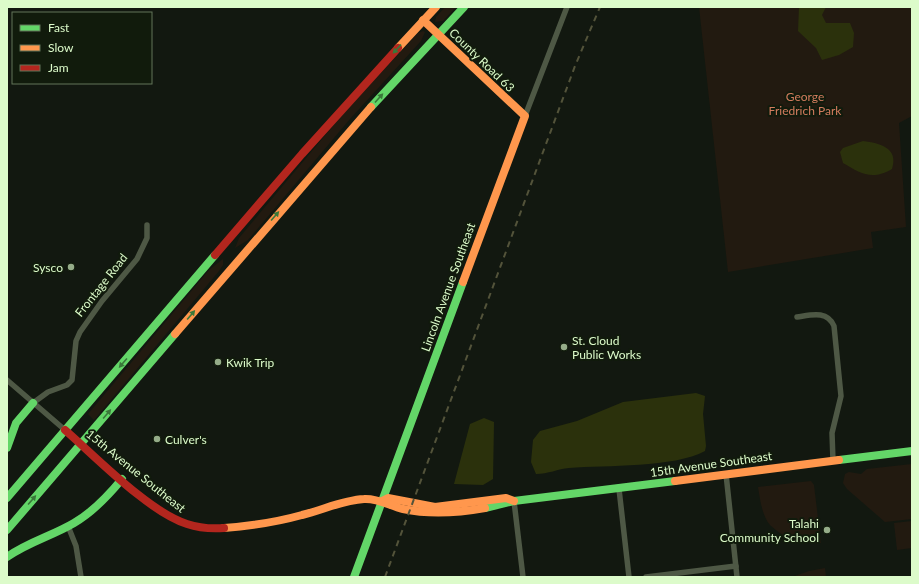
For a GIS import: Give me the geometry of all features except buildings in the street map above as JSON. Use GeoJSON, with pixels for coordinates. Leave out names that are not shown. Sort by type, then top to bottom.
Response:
{"type":"FeatureCollection","features":[{"type":"Feature","properties":{"kind":"main road"},"geometry":{"type":"LineString","coordinates":[[7,498],[302,154],[436,7]]}},
{"type":"Feature","properties":{"kind":"main road"},"geometry":{"type":"LineString","coordinates":[[7,530],[342,138],[464,7]]}},
{"type":"Feature","properties":{"kind":"main road","name":"County Road 63"},"geometry":{"type":"LineString","coordinates":[[423,20],[525,116]]}},
{"type":"Feature","properties":{"kind":"main road","name":"Lincoln Avenue Southeast"},"geometry":{"type":"LineString","coordinates":[[354,577],[525,116]]}},
{"type":"Feature","properties":{"kind":"main road","name":"Frontage Road"},"geometry":{"type":"LineString","coordinates":[[7,448],[12,428],[19,417],[33,403]]}},
{"type":"Feature","properties":{"kind":"main road","name":"15th Avenue Southeast"},"geometry":{"type":"LineString","coordinates":[[65,430],[122,479],[174,519],[200,528],[213,529],[282,520],[343,503],[364,499],[382,501],[388,498],[435,507],[506,498],[514,501],[912,451]]}},
{"type":"Feature","properties":{"kind":"main road"},"geometry":{"type":"LineString","coordinates":[[7,557],[18,548],[68,526],[92,511],[104,501],[122,479]]}},
{"type":"Feature","properties":{"kind":"street","name":"Lincoln Avenue Southeast"},"geometry":{"type":"LineString","coordinates":[[525,116],[567,7]]}},
{"type":"Feature","properties":{"kind":"street","name":"Frontage Road"},"geometry":{"type":"LineString","coordinates":[[33,403],[48,392],[67,385],[72,380],[76,341],[80,332],[102,301],[137,259],[147,238],[147,225]]}},
{"type":"Feature","properties":{"kind":"street"},"geometry":{"type":"LineString","coordinates":[[798,317],[822,314],[829,318],[834,326],[841,396],[832,432],[833,461]]}},
{"type":"Feature","properties":{"kind":"street"},"geometry":{"type":"LineString","coordinates":[[7,380],[65,430]]}},
{"type":"Feature","properties":{"kind":"street"},"geometry":{"type":"LineString","coordinates":[[726,474],[737,577]]}},
{"type":"Feature","properties":{"kind":"street"},"geometry":{"type":"LineString","coordinates":[[619,489],[629,577]]}},
{"type":"Feature","properties":{"kind":"street"},"geometry":{"type":"LineString","coordinates":[[514,501],[522,577]]}},
{"type":"Feature","properties":{"kind":"street"},"geometry":{"type":"LineString","coordinates":[[68,526],[76,546],[81,577]]}},
{"type":"Feature","properties":{"kind":"street"},"geometry":{"type":"LineString","coordinates":[[646,577],[736,566]]}},
{"type":"Feature","properties":{"kind":"green space"},"geometry":{"type":"Polygon","coordinates":[[[445,7],[456,7],[443,21],[435,22],[436,17],[445,7]]]}},
{"type":"Feature","properties":{"kind":"green space","name":"George Friedrich Park"},"geometry":{"type":"Polygon","coordinates":[[[699,7],[912,7],[912,116],[899,123],[906,227],[871,232],[873,248],[728,272],[699,7]]]}},
{"type":"Feature","properties":{"kind":"green space"},"geometry":{"type":"Polygon","coordinates":[[[423,31],[425,32],[421,41],[350,119],[248,240],[235,248],[239,238],[343,114],[418,33],[423,31]]]}},
{"type":"Feature","properties":{"kind":"green space"},"geometry":{"type":"Polygon","coordinates":[[[223,259],[223,265],[219,271],[94,420],[88,414],[209,270],[223,259]]]}},
{"type":"Feature","properties":{"kind":"green space"},"geometry":{"type":"Polygon","coordinates":[[[912,464],[912,519],[885,522],[847,489],[843,483],[845,474],[849,472],[861,474],[867,469],[912,464]]]}},
{"type":"Feature","properties":{"kind":"green space"},"geometry":{"type":"Polygon","coordinates":[[[811,481],[814,485],[821,543],[801,542],[775,530],[765,517],[758,487],[811,481]]]}},
{"type":"Feature","properties":{"kind":"green space"},"geometry":{"type":"Polygon","coordinates":[[[912,521],[912,548],[897,550],[894,523],[912,521]]]}},
{"type":"Feature","properties":{"kind":"green space"},"geometry":{"type":"Polygon","coordinates":[[[825,568],[826,577],[792,577],[809,571],[825,568]]]}},
{"type":"Feature","properties":{"kind":"shaded area"},"geometry":{"type":"Polygon","coordinates":[[[799,7],[826,7],[822,15],[826,23],[850,23],[854,33],[853,47],[839,55],[822,60],[816,48],[798,31],[799,7]]]}},
{"type":"Feature","properties":{"kind":"shaded area"},"geometry":{"type":"Polygon","coordinates":[[[863,141],[876,143],[890,151],[893,156],[892,169],[885,173],[872,175],[855,170],[843,163],[840,152],[843,148],[863,141]]]}},
{"type":"Feature","properties":{"kind":"shaded area"},"geometry":{"type":"Polygon","coordinates":[[[696,393],[705,396],[703,414],[706,446],[705,451],[692,456],[658,463],[569,468],[536,474],[531,462],[533,440],[540,431],[577,421],[623,402],[696,393]]]}},
{"type":"Feature","properties":{"kind":"shaded area"},"geometry":{"type":"Polygon","coordinates":[[[484,418],[494,422],[493,479],[483,485],[454,484],[470,424],[484,418]]]}},
{"type":"Feature","properties":{"kind":"railway"},"geometry":{"type":"LineString","coordinates":[[385,577],[575,66],[600,7]]}},
{"type":"Feature","properties":{"kind":"traffic: fast"},"geometry":{"type":"LineString","coordinates":[[371,107],[464,7]]}},
{"type":"Feature","properties":{"kind":"traffic: fast"},"geometry":{"type":"LineString","coordinates":[[7,498],[215,255]]}},
{"type":"Feature","properties":{"kind":"traffic: fast"},"geometry":{"type":"LineString","coordinates":[[354,577],[463,282]]}},
{"type":"Feature","properties":{"kind":"traffic: fast"},"geometry":{"type":"LineString","coordinates":[[7,530],[175,334]]}},
{"type":"Feature","properties":{"kind":"traffic: fast"},"geometry":{"type":"LineString","coordinates":[[7,448],[16,423],[33,403]]}},
{"type":"Feature","properties":{"kind":"traffic: fast"},"geometry":{"type":"LineString","coordinates":[[839,460],[912,451]]}},
{"type":"Feature","properties":{"kind":"traffic: fast"},"geometry":{"type":"LineString","coordinates":[[7,557],[23,547],[66,528],[81,519],[100,503],[122,479]]}},
{"type":"Feature","properties":{"kind":"traffic: fast"},"geometry":{"type":"LineString","coordinates":[[485,508],[514,501],[675,481]]}},
{"type":"Feature","properties":{"kind":"traffic: slow"},"geometry":{"type":"LineString","coordinates":[[398,48],[436,7]]}},
{"type":"Feature","properties":{"kind":"traffic: slow"},"geometry":{"type":"LineString","coordinates":[[423,20],[525,116],[463,282]]}},
{"type":"Feature","properties":{"kind":"traffic: slow"},"geometry":{"type":"LineString","coordinates":[[175,334],[371,107]]}},
{"type":"Feature","properties":{"kind":"traffic: slow"},"geometry":{"type":"LineString","coordinates":[[675,481],[839,460]]}},
{"type":"Feature","properties":{"kind":"traffic: slow"},"geometry":{"type":"LineString","coordinates":[[382,501],[388,498],[435,507],[506,498],[514,501]]}},
{"type":"Feature","properties":{"kind":"traffic: slow"},"geometry":{"type":"LineString","coordinates":[[224,528],[283,520],[341,503],[364,499],[379,501],[403,509],[434,513],[485,508]]}},
{"type":"Feature","properties":{"kind":"traffic: jam"},"geometry":{"type":"LineString","coordinates":[[215,255],[302,154],[398,48]]}},
{"type":"Feature","properties":{"kind":"traffic: jam"},"geometry":{"type":"LineString","coordinates":[[65,430],[123,483],[172,518],[187,524],[205,528],[224,528]]}},
{"type":"Feature","properties":{"kind":"place","name":"Sysco"},"geometry":{"type":"Point","coordinates":[71,267]}},
{"type":"Feature","properties":{"kind":"place","name":"St. Cloud Public Works"},"geometry":{"type":"Point","coordinates":[564,347]}},
{"type":"Feature","properties":{"kind":"place","name":"Kwik Trip"},"geometry":{"type":"Point","coordinates":[218,362]}},
{"type":"Feature","properties":{"kind":"place","name":"Culver's"},"geometry":{"type":"Point","coordinates":[157,439]}},
{"type":"Feature","properties":{"kind":"place","name":"Talahi Community School"},"geometry":{"type":"Point","coordinates":[827,530]}}]}
